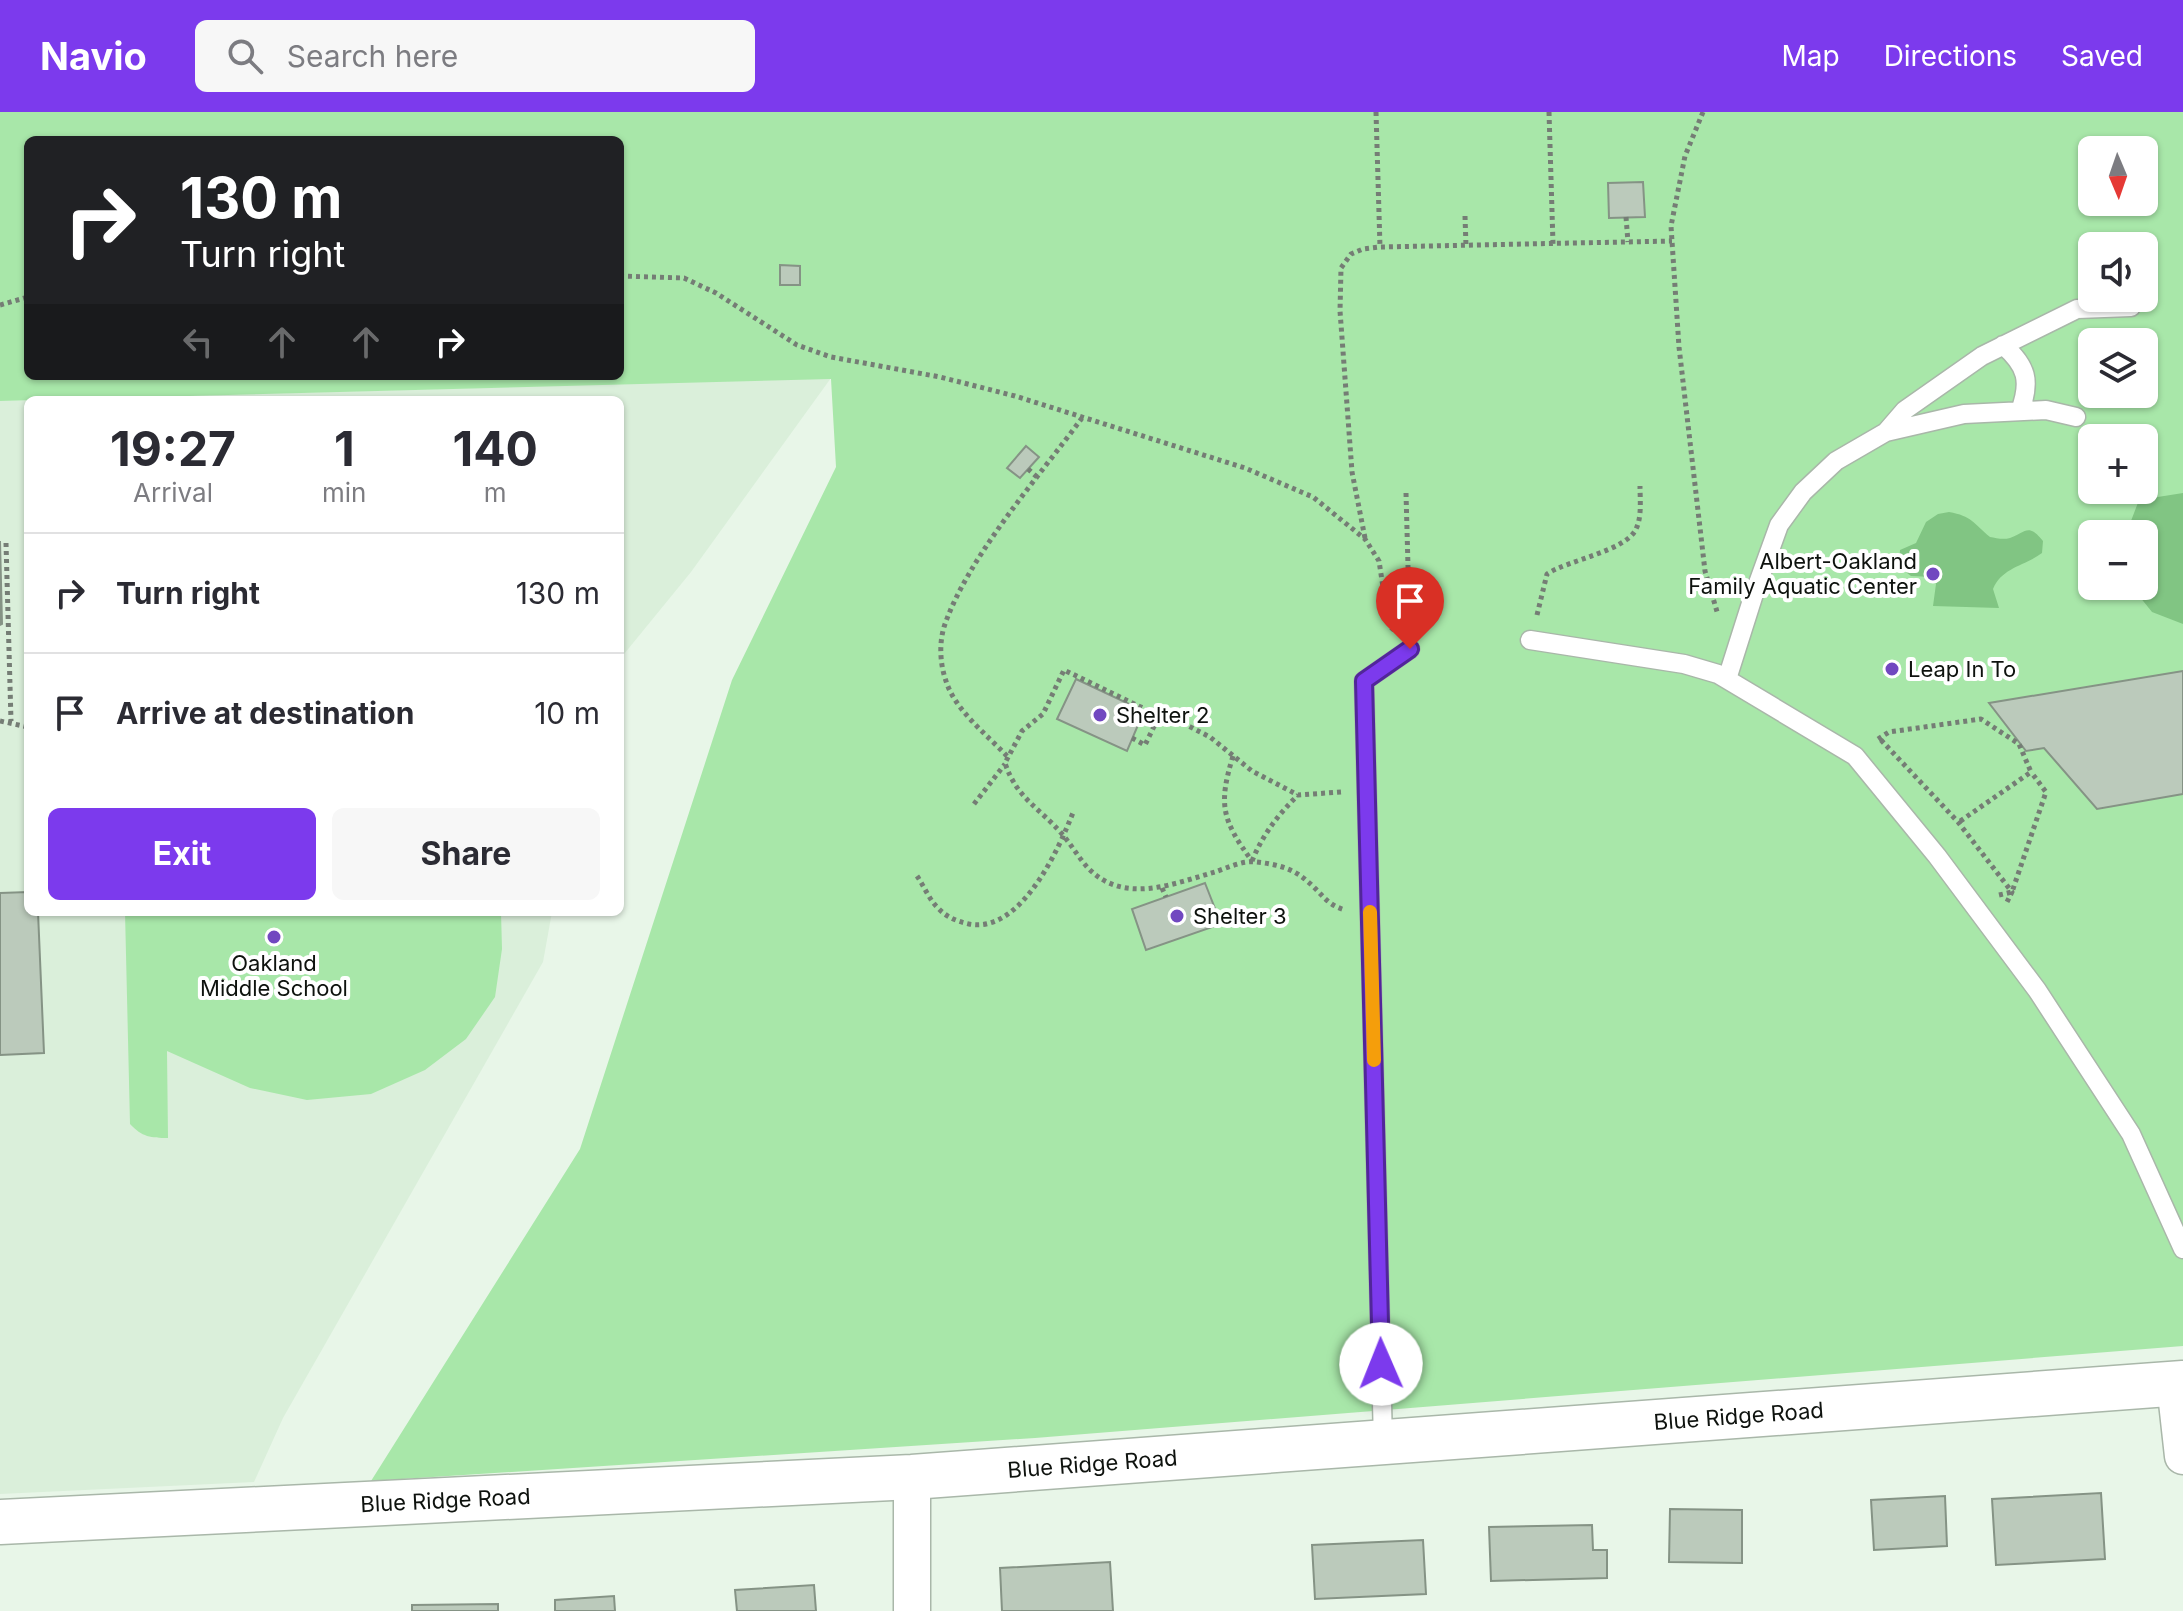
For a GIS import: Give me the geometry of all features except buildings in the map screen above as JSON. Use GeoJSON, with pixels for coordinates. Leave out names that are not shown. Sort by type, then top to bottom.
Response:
{"type":"FeatureCollection","features":[{"type":"Feature","properties":{"kind":"street","name":"Blue Ridge Road"},"geometry":{"type":"LineString","coordinates":[[0,1522],[912,1477],[2179,1383]]}},
{"type":"Feature","properties":{"kind":"street"},"geometry":{"type":"LineString","coordinates":[[2179,1383],[2183,1456]]}},
{"type":"Feature","properties":{"kind":"street"},"geometry":{"type":"LineString","coordinates":[[912,1477],[912,1611]]}},
{"type":"Feature","properties":{"kind":"lane"},"geometry":{"type":"LineString","coordinates":[[1886,432],[1905,410],[1982,356],[2078,309]]}},
{"type":"Feature","properties":{"kind":"lane"},"geometry":{"type":"LineString","coordinates":[[2003,345],[2021,361],[2024,370],[2025,397],[2020,411]]}},
{"type":"Feature","properties":{"kind":"lane"},"geometry":{"type":"LineString","coordinates":[[1723,677],[1779,525],[1803,492],[1836,461],[1886,432],[1964,414],[2046,410],[2076,417]]}},
{"type":"Feature","properties":{"kind":"lane"},"geometry":{"type":"LineString","coordinates":[[1530,640],[1684,664],[1723,677],[1855,756],[1937,856],[2037,990],[2131,1134],[2183,1249]]}},
{"type":"Feature","properties":{"kind":"lane"},"geometry":{"type":"LineString","coordinates":[[1383,1442],[1364,681],[1410,649]]}},
{"type":"Feature","properties":{"kind":"path"},"geometry":{"type":"LineString","coordinates":[[1376,112],[1380,247]]}},
{"type":"Feature","properties":{"kind":"path"},"geometry":{"type":"LineString","coordinates":[[1549,112],[1553,244]]}},
{"type":"Feature","properties":{"kind":"path"},"geometry":{"type":"LineString","coordinates":[[1703,112],[1685,156],[1671,226],[1679,347],[1705,571],[1724,638],[1723,677]]}},
{"type":"Feature","properties":{"kind":"path"},"geometry":{"type":"LineString","coordinates":[[1465,216],[1466,246]]}},
{"type":"Feature","properties":{"kind":"path"},"geometry":{"type":"LineString","coordinates":[[1626,217],[1628,242]]}},
{"type":"Feature","properties":{"kind":"path"},"geometry":{"type":"LineString","coordinates":[[1365,539],[1352,472],[1340,311],[1341,268],[1351,254],[1380,247],[1672,241]]}},
{"type":"Feature","properties":{"kind":"path"},"geometry":{"type":"LineString","coordinates":[[624,276],[684,278],[716,293],[797,345],[831,357],[940,377],[1015,396],[1245,468],[1313,497],[1365,539],[1379,561],[1389,626],[1399,633],[1410,649]]}},
{"type":"Feature","properties":{"kind":"path"},"geometry":{"type":"LineString","coordinates":[[0,305],[24,298]]}},
{"type":"Feature","properties":{"kind":"path"},"geometry":{"type":"LineString","coordinates":[[1007,756],[959,704],[947,685],[940,660],[944,628],[965,582],[992,540],[1082,418]]}},
{"type":"Feature","properties":{"kind":"path"},"geometry":{"type":"LineString","coordinates":[[1028,469],[1037,477]]}},
{"type":"Feature","properties":{"kind":"path"},"geometry":{"type":"LineString","coordinates":[[1530,640],[1547,574],[1618,545],[1634,534],[1640,486]]}},
{"type":"Feature","properties":{"kind":"path"},"geometry":{"type":"LineString","coordinates":[[1406,493],[1409,603]]}},
{"type":"Feature","properties":{"kind":"path"},"geometry":{"type":"LineString","coordinates":[[6,543],[11,721]]}},
{"type":"Feature","properties":{"kind":"path"},"geometry":{"type":"LineString","coordinates":[[974,804],[1005,763],[1022,731],[1043,714],[1064,670],[1210,737],[1252,771],[1298,795],[1367,791]]}},
{"type":"Feature","properties":{"kind":"path"},"geometry":{"type":"LineString","coordinates":[[1132,738],[1145,745],[1161,712]]}},
{"type":"Feature","properties":{"kind":"path"},"geometry":{"type":"LineString","coordinates":[[1855,756],[1889,732],[1981,719],[2019,744],[2031,772],[2046,792],[2012,892]]}},
{"type":"Feature","properties":{"kind":"path"},"geometry":{"type":"LineString","coordinates":[[0,721],[24,726]]}},
{"type":"Feature","properties":{"kind":"path"},"geometry":{"type":"LineString","coordinates":[[1233,756],[1224,783],[1224,811],[1235,838],[1252,861]]}},
{"type":"Feature","properties":{"kind":"path"},"geometry":{"type":"LineString","coordinates":[[1005,763],[1020,794],[1064,836],[1090,870],[1106,882],[1131,890],[1162,888],[1252,861],[1290,869],[1308,881],[1323,900],[1343,910],[1370,906]]}},
{"type":"Feature","properties":{"kind":"path"},"geometry":{"type":"LineString","coordinates":[[1958,822],[2031,772]]}},
{"type":"Feature","properties":{"kind":"path"},"geometry":{"type":"LineString","coordinates":[[1252,861],[1277,815],[1298,795]]}},
{"type":"Feature","properties":{"kind":"path"},"geometry":{"type":"LineString","coordinates":[[917,876],[936,906],[954,921],[978,925],[1004,918],[1023,900],[1047,868],[1074,810]]}},
{"type":"Feature","properties":{"kind":"path"},"geometry":{"type":"LineString","coordinates":[[1162,888],[1166,897]]}},
{"type":"Feature","properties":{"kind":"shaded area"},"geometry":{"type":"Polygon","coordinates":[[[0,112],[2183,112],[2183,1346],[1035,1438],[371,1481],[580,1149],[732,680],[836,467],[831,379],[189,396],[24,396],[24,400],[0,401],[0,112]]]}},
{"type":"Feature","properties":{"kind":"shaded area"},"geometry":{"type":"Polygon","coordinates":[[[831,378],[691,572],[624,654],[624,396],[181,396],[831,378]]]}},
{"type":"Feature","properties":{"kind":"shaded area","name":"Oakland Middle School"},"geometry":{"type":"Polygon","coordinates":[[[24,400],[24,916],[551,916],[543,962],[283,1418],[254,1482],[0,1494],[0,401],[24,400]]]}},
{"type":"Feature","properties":{"kind":"shaded area"},"geometry":{"type":"Polygon","coordinates":[[[2183,493],[2183,624],[2152,612],[2142,600],[2158,600],[2158,520],[2131,520],[2137,504],[2158,504],[2158,497],[2183,493]]]}},
{"type":"Feature","properties":{"kind":"shaded area"},"geometry":{"type":"Polygon","coordinates":[[[1949,512],[1968,518],[1990,537],[2007,539],[2030,530],[2043,541],[2042,553],[2008,571],[1997,582],[1993,589],[1999,608],[1933,606],[1936,584],[1932,577],[1911,576],[1899,567],[1900,550],[1916,543],[1926,522],[1938,514],[1949,512]]]}},
{"type":"Feature","properties":{"kind":"shaded area"},"geometry":{"type":"Polygon","coordinates":[[[125,916],[501,916],[502,949],[495,997],[466,1039],[425,1070],[371,1094],[307,1100],[250,1088],[167,1051],[168,1138],[143,1134],[130,1124],[125,916]]]}},
{"type":"Feature","properties":{"kind":"slow traffic"},"geometry":{"type":"LineString","coordinates":[[1370,912],[1374,1060]]}},
{"type":"Feature","properties":{"kind":"place","name":"Albert-Oakland Family Aquatic Center"},"geometry":{"type":"Point","coordinates":[1933,574]}},
{"type":"Feature","properties":{"kind":"place","name":"Leap In To"},"geometry":{"type":"Point","coordinates":[1892,669]}},
{"type":"Feature","properties":{"kind":"place","name":"Shelter 2"},"geometry":{"type":"Point","coordinates":[1100,715]}},
{"type":"Feature","properties":{"kind":"place","name":"Shelter 3"},"geometry":{"type":"Point","coordinates":[1177,916]}},
{"type":"Feature","properties":{"kind":"place","name":"Oakland Middle School"},"geometry":{"type":"Point","coordinates":[274,937]}},
{"type":"Feature","properties":{"kind":"route"},"geometry":{"type":"LineString","coordinates":[[1381,1364],[1364,681],[1410,649]]}}]}
